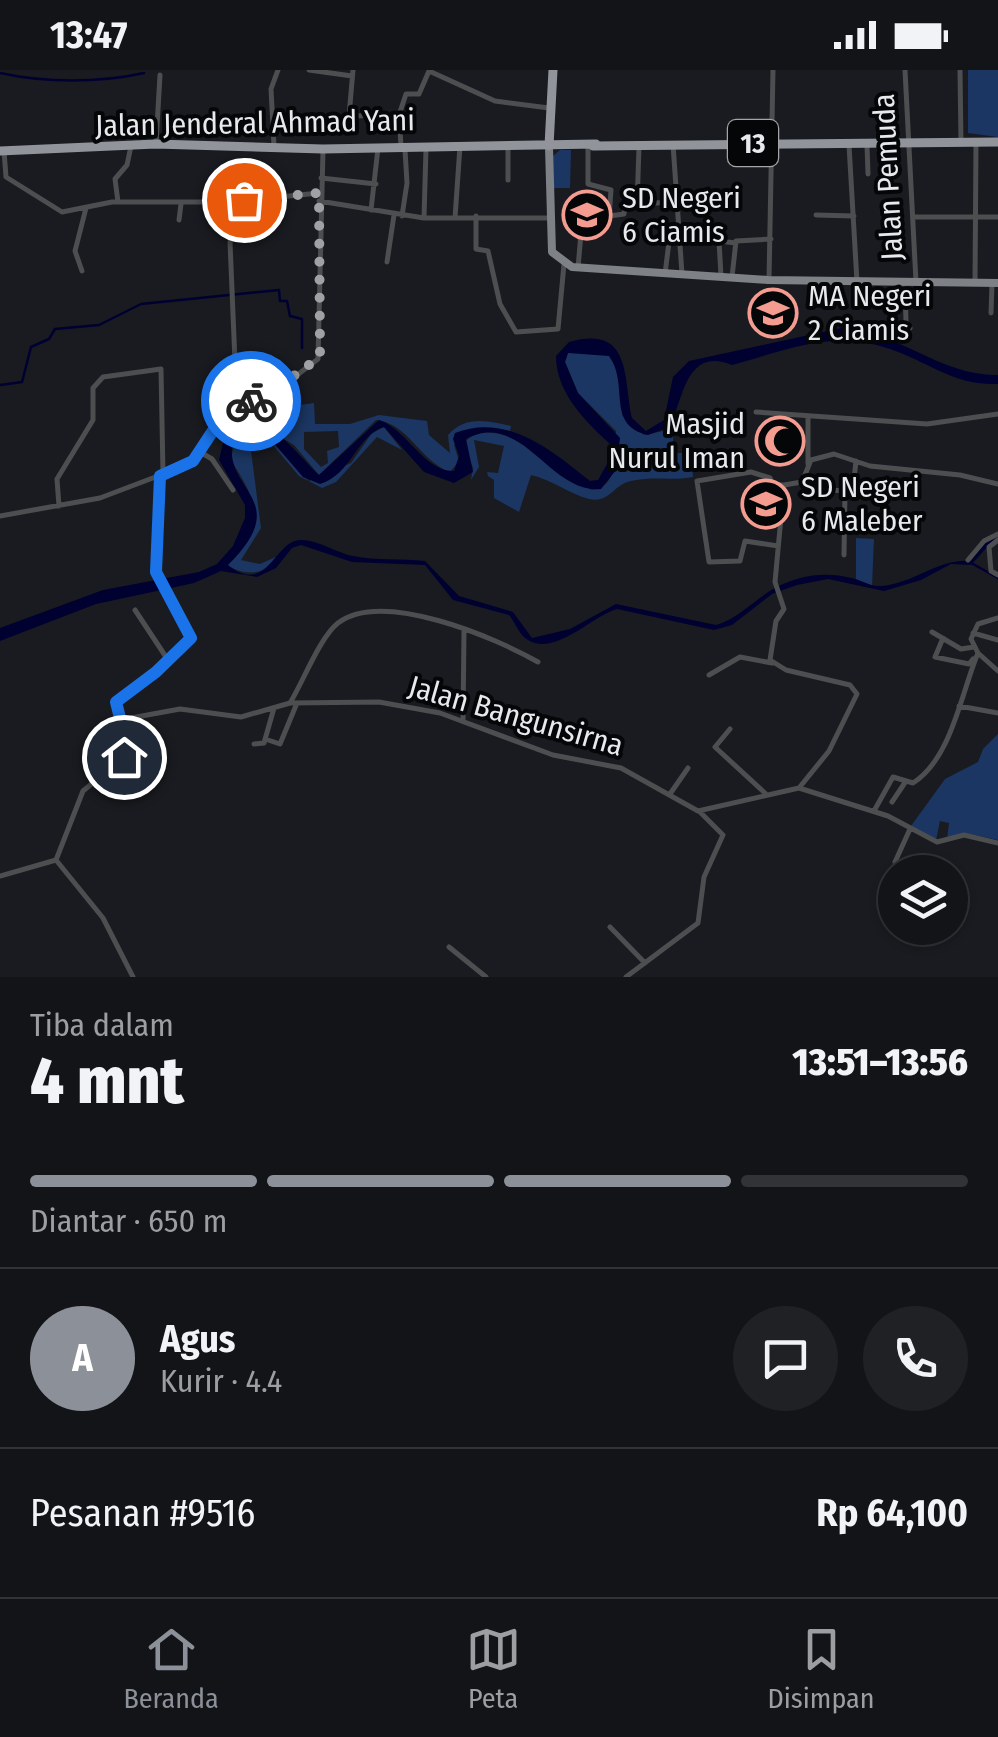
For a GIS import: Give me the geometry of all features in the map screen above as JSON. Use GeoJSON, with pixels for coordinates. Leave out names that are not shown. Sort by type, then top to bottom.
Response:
{"type":"FeatureCollection","features":[{"type":"Feature","properties":{"kind":"highway"},"geometry":{"type":"LineString","coordinates":[[548,145],[552,71]]}},
{"type":"Feature","properties":{"kind":"highway","name":"Jalan Jenderal Ahmad Yani"},"geometry":{"type":"LineString","coordinates":[[2,151],[156,144],[323,148],[998,142]]}},
{"type":"Feature","properties":{"kind":"main road"},"geometry":{"type":"LineString","coordinates":[[548,145],[552,252],[564,264],[769,280],[995,283]]}},
{"type":"Feature","properties":{"kind":"street"},"geometry":{"type":"LineString","coordinates":[[274,148],[271,89],[278,70]]}},
{"type":"Feature","properties":{"kind":"street"},"geometry":{"type":"LineString","coordinates":[[309,70],[353,73],[350,118],[399,115]]}},
{"type":"Feature","properties":{"kind":"street"},"geometry":{"type":"LineString","coordinates":[[769,280],[774,70]]}},
{"type":"Feature","properties":{"kind":"street","name":"Jalan Pemuda"},"geometry":{"type":"LineString","coordinates":[[905,70],[916,282]]}},
{"type":"Feature","properties":{"kind":"street"},"geometry":{"type":"LineString","coordinates":[[960,70],[961,142]]}},
{"type":"Feature","properties":{"kind":"street"},"geometry":{"type":"LineString","coordinates":[[388,262],[407,183],[399,115],[406,94],[420,93],[429,71],[494,101],[550,108]]}},
{"type":"Feature","properties":{"kind":"street"},"geometry":{"type":"LineString","coordinates":[[156,144],[160,75]]}},
{"type":"Feature","properties":{"kind":"street"},"geometry":{"type":"LineString","coordinates":[[848,142],[857,282]]}},
{"type":"Feature","properties":{"kind":"street"},"geometry":{"type":"LineString","coordinates":[[867,142],[868,174]]}},
{"type":"Feature","properties":{"kind":"street"},"geometry":{"type":"LineString","coordinates":[[975,283],[976,142]]}},
{"type":"Feature","properties":{"kind":"street"},"geometry":{"type":"LineString","coordinates":[[637,207],[640,144]]}},
{"type":"Feature","properties":{"kind":"street"},"geometry":{"type":"LineString","coordinates":[[673,144],[682,274]]}},
{"type":"Feature","properties":{"kind":"street"},"geometry":{"type":"LineString","coordinates":[[508,180],[510,145]]}},
{"type":"Feature","properties":{"kind":"street"},"geometry":{"type":"LineString","coordinates":[[118,202],[115,180],[126,165],[131,146]]}},
{"type":"Feature","properties":{"kind":"street"},"geometry":{"type":"LineString","coordinates":[[424,218],[426,146]]}},
{"type":"Feature","properties":{"kind":"street"},"geometry":{"type":"LineString","coordinates":[[455,218],[460,146]]}},
{"type":"Feature","properties":{"kind":"street"},"geometry":{"type":"LineString","coordinates":[[592,146],[588,184],[611,189],[609,216]]}},
{"type":"Feature","properties":{"kind":"street"},"geometry":{"type":"LineString","coordinates":[[371,210],[378,147]]}},
{"type":"Feature","properties":{"kind":"street"},"geometry":{"type":"LineString","coordinates":[[0,516],[58,506],[190,463],[224,414],[292,379],[319,356],[319,197],[323,148]]}},
{"type":"Feature","properties":{"kind":"street"},"geometry":{"type":"LineString","coordinates":[[2,151],[5,176],[11,182],[34,192],[54,210],[72,213],[118,202],[319,197],[424,218],[549,218]]}},
{"type":"Feature","properties":{"kind":"street"},"geometry":{"type":"LineString","coordinates":[[321,178],[376,184]]}},
{"type":"Feature","properties":{"kind":"street"},"geometry":{"type":"LineString","coordinates":[[234,362],[230,242],[235,236],[256,235],[266,215],[266,198]]}},
{"type":"Feature","properties":{"kind":"street"},"geometry":{"type":"LineString","coordinates":[[578,268],[581,233],[596,232],[598,219],[624,214],[625,206],[677,201]]}},
{"type":"Feature","properties":{"kind":"street"},"geometry":{"type":"LineString","coordinates":[[179,220],[181,202]]}},
{"type":"Feature","properties":{"kind":"street"},"geometry":{"type":"LineString","coordinates":[[82,271],[75,251],[86,208]]}},
{"type":"Feature","properties":{"kind":"street"},"geometry":{"type":"LineString","coordinates":[[816,215],[854,216]]}},
{"type":"Feature","properties":{"kind":"street"},"geometry":{"type":"LineString","coordinates":[[476,216],[476,249],[488,251],[500,304],[513,330],[525,334],[558,329],[564,264]]}},
{"type":"Feature","properties":{"kind":"street"},"geometry":{"type":"LineString","coordinates":[[914,217],[998,216]]}},
{"type":"Feature","properties":{"kind":"street"},"geometry":{"type":"LineString","coordinates":[[665,274],[668,242],[682,238],[735,244],[771,239]]}},
{"type":"Feature","properties":{"kind":"street"},"geometry":{"type":"LineString","coordinates":[[720,241],[721,276]]}},
{"type":"Feature","properties":{"kind":"street"},"geometry":{"type":"LineString","coordinates":[[732,277],[735,244]]}},
{"type":"Feature","properties":{"kind":"street"},"geometry":{"type":"LineString","coordinates":[[905,282],[906,323],[910,328]]}},
{"type":"Feature","properties":{"kind":"street"},"geometry":{"type":"LineString","coordinates":[[992,313],[995,283]]}},
{"type":"Feature","properties":{"kind":"street"},"geometry":{"type":"LineString","coordinates":[[56,860],[83,792],[124,757],[116,700],[191,638],[157,575],[162,370],[103,377],[93,388],[94,420],[57,479],[58,506]]}},
{"type":"Feature","properties":{"kind":"street"},"geometry":{"type":"LineString","coordinates":[[756,412],[927,424],[998,414]]}},
{"type":"Feature","properties":{"kind":"street"},"geometry":{"type":"LineString","coordinates":[[802,482],[808,464],[808,418]]}},
{"type":"Feature","properties":{"kind":"street"},"geometry":{"type":"LineString","coordinates":[[200,452],[212,460],[233,490]]}},
{"type":"Feature","properties":{"kind":"street"},"geometry":{"type":"LineString","coordinates":[[808,464],[828,453],[998,484]]}},
{"type":"Feature","properties":{"kind":"street"},"geometry":{"type":"LineString","coordinates":[[778,546],[746,541],[740,561],[709,562],[697,480],[752,472],[770,478],[774,486],[802,482],[816,489],[844,491],[852,488],[856,461]]}},
{"type":"Feature","properties":{"kind":"street"},"geometry":{"type":"LineString","coordinates":[[772,663],[776,621],[784,610],[776,590],[784,485]]}},
{"type":"Feature","properties":{"kind":"street"},"geometry":{"type":"LineString","coordinates":[[844,491],[844,555]]}},
{"type":"Feature","properties":{"kind":"street"},"geometry":{"type":"LineString","coordinates":[[968,560],[984,541],[998,537]]}},
{"type":"Feature","properties":{"kind":"street"},"geometry":{"type":"LineString","coordinates":[[998,537],[989,547],[992,571],[998,575]]}},
{"type":"Feature","properties":{"kind":"street"},"geometry":{"type":"LineString","coordinates":[[135,610],[168,660]]}},
{"type":"Feature","properties":{"kind":"street"},"geometry":{"type":"LineString","coordinates":[[254,744],[265,740],[280,744],[294,703],[328,633],[346,618],[406,612],[504,642],[538,662]]}},
{"type":"Feature","properties":{"kind":"street"},"geometry":{"type":"LineString","coordinates":[[874,811],[894,777],[915,782],[924,774],[959,706],[976,651],[973,633],[978,624],[998,618]]}},
{"type":"Feature","properties":{"kind":"street"},"geometry":{"type":"LineString","coordinates":[[463,721],[464,631]]}},
{"type":"Feature","properties":{"kind":"street"},"geometry":{"type":"LineString","coordinates":[[932,632],[961,649],[976,651],[998,671]]}},
{"type":"Feature","properties":{"kind":"street"},"geometry":{"type":"LineString","coordinates":[[973,633],[998,640]]}},
{"type":"Feature","properties":{"kind":"street"},"geometry":{"type":"LineString","coordinates":[[932,668],[944,638]]}},
{"type":"Feature","properties":{"kind":"street"},"geometry":{"type":"LineString","coordinates":[[958,663],[961,649]]}},
{"type":"Feature","properties":{"kind":"street"},"geometry":{"type":"LineString","coordinates":[[935,658],[971,664],[976,651]]}},
{"type":"Feature","properties":{"kind":"street"},"geometry":{"type":"LineString","coordinates":[[709,675],[740,657],[850,685],[857,694],[830,752],[799,788]]}},
{"type":"Feature","properties":{"kind":"street","name":"Jalan Bangunsirna"},"geometry":{"type":"LineString","coordinates":[[120,720],[180,709],[241,717],[294,703],[380,702],[463,721],[553,755],[621,768],[698,810]]}},
{"type":"Feature","properties":{"kind":"street"},"geometry":{"type":"LineString","coordinates":[[959,706],[998,713]]}},
{"type":"Feature","properties":{"kind":"street"},"geometry":{"type":"LineString","coordinates":[[265,740],[274,707]]}},
{"type":"Feature","properties":{"kind":"street"},"geometry":{"type":"LineString","coordinates":[[730,729],[715,747],[766,794]]}},
{"type":"Feature","properties":{"kind":"street"},"geometry":{"type":"LineString","coordinates":[[670,795],[688,768]]}},
{"type":"Feature","properties":{"kind":"street"},"geometry":{"type":"LineString","coordinates":[[892,802],[906,781]]}},
{"type":"Feature","properties":{"kind":"street"},"geometry":{"type":"LineString","coordinates":[[698,810],[799,788],[874,811],[937,842],[964,835],[998,843]]}},
{"type":"Feature","properties":{"kind":"street"},"geometry":{"type":"LineString","coordinates":[[626,977],[698,923],[703,880],[723,836],[698,810]]}},
{"type":"Feature","properties":{"kind":"street"},"geometry":{"type":"LineString","coordinates":[[898,855],[910,829]]}},
{"type":"Feature","properties":{"kind":"street"},"geometry":{"type":"LineString","coordinates":[[0,876],[56,860]]}},
{"type":"Feature","properties":{"kind":"street"},"geometry":{"type":"LineString","coordinates":[[56,860],[95,907],[133,977]]}},
{"type":"Feature","properties":{"kind":"street"},"geometry":{"type":"LineString","coordinates":[[610,927],[645,962]]}},
{"type":"Feature","properties":{"kind":"street"},"geometry":{"type":"LineString","coordinates":[[449,947],[486,977]]}},
{"type":"Feature","properties":{"kind":"shaded area"},"geometry":{"type":"Polygon","coordinates":[[[968,70],[998,70],[998,137],[968,133],[968,70]]]}},
{"type":"Feature","properties":{"kind":"shaded area"},"geometry":{"type":"Polygon","coordinates":[[[560,150],[571,150],[570,188],[553,188],[553,156],[560,150]]]}},
{"type":"Feature","properties":{"kind":"shaded area"},"geometry":{"type":"Polygon","coordinates":[[[841,328],[882,337],[957,368],[998,375],[998,384],[955,377],[869,343],[829,341],[732,365],[705,363],[689,378],[670,427],[648,435],[635,430],[622,413],[618,379],[609,356],[568,353],[565,362],[578,393],[620,438],[616,470],[601,489],[583,487],[566,479],[504,435],[486,433],[466,439],[473,472],[454,483],[424,472],[384,427],[367,438],[339,472],[320,484],[303,477],[272,441],[244,438],[232,446],[233,462],[257,511],[247,543],[228,565],[252,575],[300,540],[362,558],[425,561],[459,596],[513,612],[532,638],[570,629],[616,604],[716,625],[792,581],[826,575],[874,586],[894,584],[948,563],[971,561],[985,542],[998,535],[971,565],[951,564],[921,580],[884,591],[828,579],[797,585],[772,594],[732,625],[714,630],[617,609],[562,639],[538,644],[525,638],[509,615],[453,600],[425,565],[352,562],[301,545],[292,548],[276,568],[257,577],[221,571],[194,583],[96,604],[0,641],[0,628],[103,590],[199,572],[217,564],[233,546],[245,518],[245,505],[219,460],[227,426],[256,424],[268,429],[319,475],[379,420],[434,465],[454,471],[459,456],[455,433],[493,428],[528,438],[590,481],[598,480],[611,457],[611,445],[583,416],[561,382],[556,356],[569,342],[590,339],[605,341],[615,348],[625,373],[632,418],[646,431],[664,420],[673,377],[689,361],[841,328]]]}},
{"type":"Feature","properties":{"kind":"shaded area"},"geometry":{"type":"Polygon","coordinates":[[[599,352],[609,356],[621,375],[622,415],[644,435],[673,429],[673,453],[683,453],[683,466],[692,466],[693,477],[631,481],[596,500],[531,475],[519,512],[494,498],[494,480],[487,472],[498,473],[504,446],[474,440],[479,467],[471,480],[473,468],[464,443],[478,434],[493,433],[528,447],[592,490],[607,482],[614,467],[616,431],[578,393],[565,362],[568,353],[599,352]]]}},
{"type":"Feature","properties":{"kind":"shaded area"},"geometry":{"type":"Polygon","coordinates":[[[314,403],[315,424],[350,424],[379,415],[427,421],[429,435],[450,453],[448,435],[462,424],[486,421],[511,426],[510,431],[482,428],[454,445],[459,461],[450,472],[430,460],[397,428],[376,420],[319,475],[294,445],[264,427],[292,421],[292,406],[314,403]],[[338,431],[304,432],[304,449],[321,467],[328,463],[327,451],[339,447],[338,431]]]}},
{"type":"Feature","properties":{"kind":"shaded area"},"geometry":{"type":"Polygon","coordinates":[[[384,427],[402,450],[377,437],[336,482],[322,488],[299,476],[272,444],[250,443],[261,528],[241,560],[260,564],[278,556],[268,567],[255,572],[227,565],[249,538],[254,513],[247,488],[230,459],[236,441],[249,437],[269,441],[278,448],[309,481],[351,463],[372,433],[384,427]]]}},
{"type":"Feature","properties":{"kind":"shaded area"},"geometry":{"type":"Polygon","coordinates":[[[856,538],[874,539],[872,586],[856,579],[856,538]]]}},
{"type":"Feature","properties":{"kind":"shaded area"},"geometry":{"type":"Polygon","coordinates":[[[998,734],[998,840],[965,833],[947,839],[949,823],[940,821],[936,840],[911,826],[945,779],[978,762],[983,749],[998,734]]]}},
{"type":"Feature","properties":{"kind":"waterway"},"geometry":{"type":"LineString","coordinates":[[0,73],[72,81],[144,73]]}},
{"type":"Feature","properties":{"kind":"waterway"},"geometry":{"type":"LineString","coordinates":[[0,385],[22,382],[31,347],[49,339],[55,329],[99,325],[141,304],[279,290],[280,301],[287,301],[290,316],[302,319],[302,348]]}},
{"type":"Feature","properties":{"kind":"waterway"},"geometry":{"type":"LineString","coordinates":[[973,564],[998,578]]}},
{"type":"Feature","properties":{"kind":"way so far"},"geometry":{"type":"LineString","coordinates":[[244,200],[319,193],[320,354],[304,370],[251,401]]}},
{"type":"Feature","properties":{"kind":"place","name":"SD Negeri 6 Ciamis"},"geometry":{"type":"Point","coordinates":[587,215]}},
{"type":"Feature","properties":{"kind":"place","name":"MA Negeri 2 Ciamis"},"geometry":{"type":"Point","coordinates":[773,313]}},
{"type":"Feature","properties":{"kind":"place","name":"Masjid Nurul Iman"},"geometry":{"type":"Point","coordinates":[780,441]}},
{"type":"Feature","properties":{"kind":"place","name":"SD Negeri 6 Maleber"},"geometry":{"type":"Point","coordinates":[766,504]}},
{"type":"Feature","properties":{"kind":"route"},"geometry":{"type":"LineString","coordinates":[[124,757],[125,738],[116,702],[156,672],[191,638],[156,572],[160,476],[193,461],[224,414],[251,401]]}}]}
